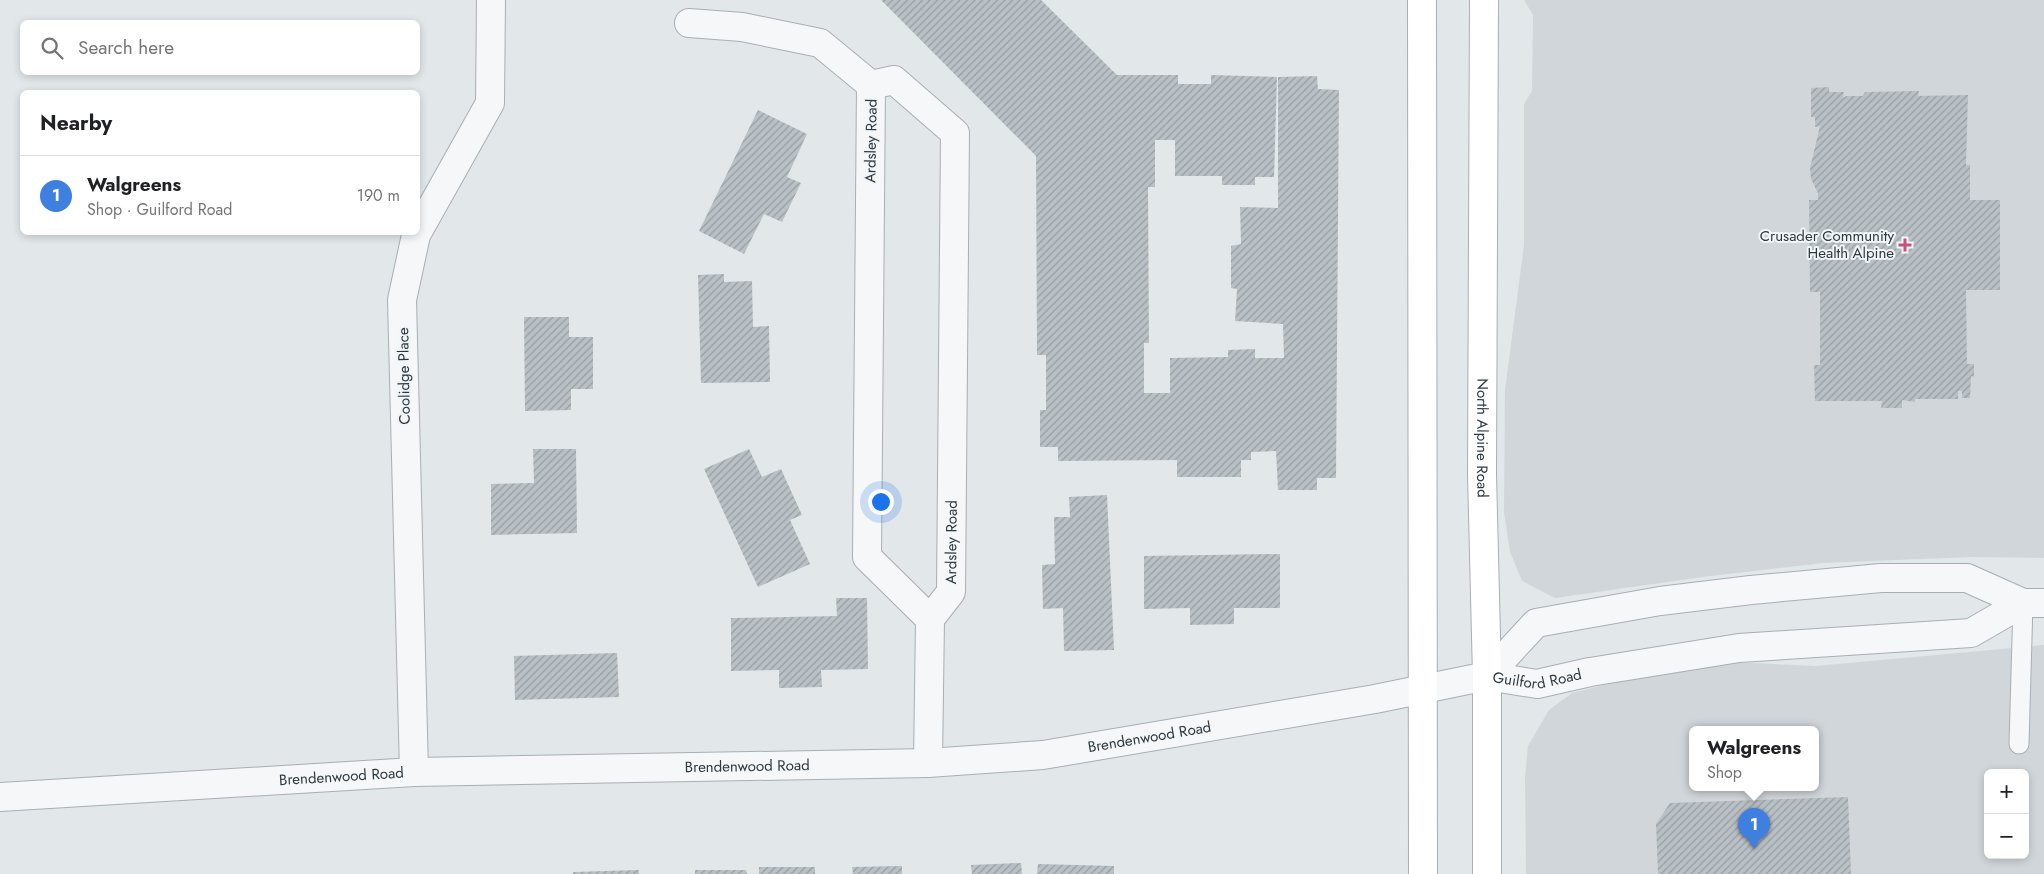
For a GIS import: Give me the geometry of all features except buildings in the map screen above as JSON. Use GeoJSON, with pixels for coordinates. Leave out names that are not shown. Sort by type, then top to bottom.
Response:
{"type":"FeatureCollection","features":[{"type":"Feature","properties":{"kind":"main road"},"geometry":{"type":"LineString","coordinates":[[1422,0],[1423,874]]}},
{"type":"Feature","properties":{"kind":"main road","name":"North Alpine Road"},"geometry":{"type":"LineString","coordinates":[[1484,0],[1482,474],[1488,676],[1487,874]]}},
{"type":"Feature","properties":{"kind":"street","name":"Coolidge Place"},"geometry":{"type":"LineString","coordinates":[[420,228],[490,103],[491,0]]}},
{"type":"Feature","properties":{"kind":"street"},"geometry":{"type":"LineString","coordinates":[[689,23],[742,27],[820,43],[871,85]]}},
{"type":"Feature","properties":{"kind":"street","name":"Ardsley Road"},"geometry":{"type":"LineString","coordinates":[[894,80],[955,133],[951,592],[930,620],[867,557],[871,85],[894,80]]}},
{"type":"Feature","properties":{"kind":"street","name":"Coolidge Place"},"geometry":{"type":"LineString","coordinates":[[414,772],[402,300],[416,235]]}},
{"type":"Feature","properties":{"kind":"street","name":"Guilford Road"},"geometry":{"type":"LineString","coordinates":[[1488,676],[1536,623],[1660,601],[1828,582],[1881,578],[1967,578],[2034,603]]}},
{"type":"Feature","properties":{"kind":"street","name":"Guilford Road"},"geometry":{"type":"LineString","coordinates":[[1488,676],[1537,684],[1590,672],[1739,648],[1971,633],[2034,603]]}},
{"type":"Feature","properties":{"kind":"street"},"geometry":{"type":"LineString","coordinates":[[928,763],[930,620]]}},
{"type":"Feature","properties":{"kind":"street","name":"Brendenwood Road"},"geometry":{"type":"LineString","coordinates":[[0,797],[414,772],[928,763],[1043,754],[1424,689],[1488,676]]}},
{"type":"Feature","properties":{"kind":"lane"},"geometry":{"type":"LineString","coordinates":[[2019,744],[2034,603]]}},
{"type":"Feature","properties":{"kind":"shaded area"},"geometry":{"type":"Polygon","coordinates":[[[1524,0],[2044,0],[2044,558],[1971,557],[1823,563],[1710,576],[1555,598],[1522,581],[1510,552],[1504,512],[1505,390],[1524,245],[1524,104],[1532,91],[1533,15],[1524,0]]]}},
{"type":"Feature","properties":{"kind":"shaded area"},"geometry":{"type":"Polygon","coordinates":[[[2044,645],[2044,874],[1526,874],[1525,777],[1528,746],[1549,710],[1572,693],[1627,679],[1734,662],[1816,666],[2044,645]]]}},
{"type":"Feature","properties":{"kind":"place","name":"Crusader Community Health Alpine"},"geometry":{"type":"Point","coordinates":[1905,245]}},
{"type":"Feature","properties":{"kind":"place","name":"Walgreens"},"geometry":{"type":"Point","coordinates":[1754,849]}}]}
